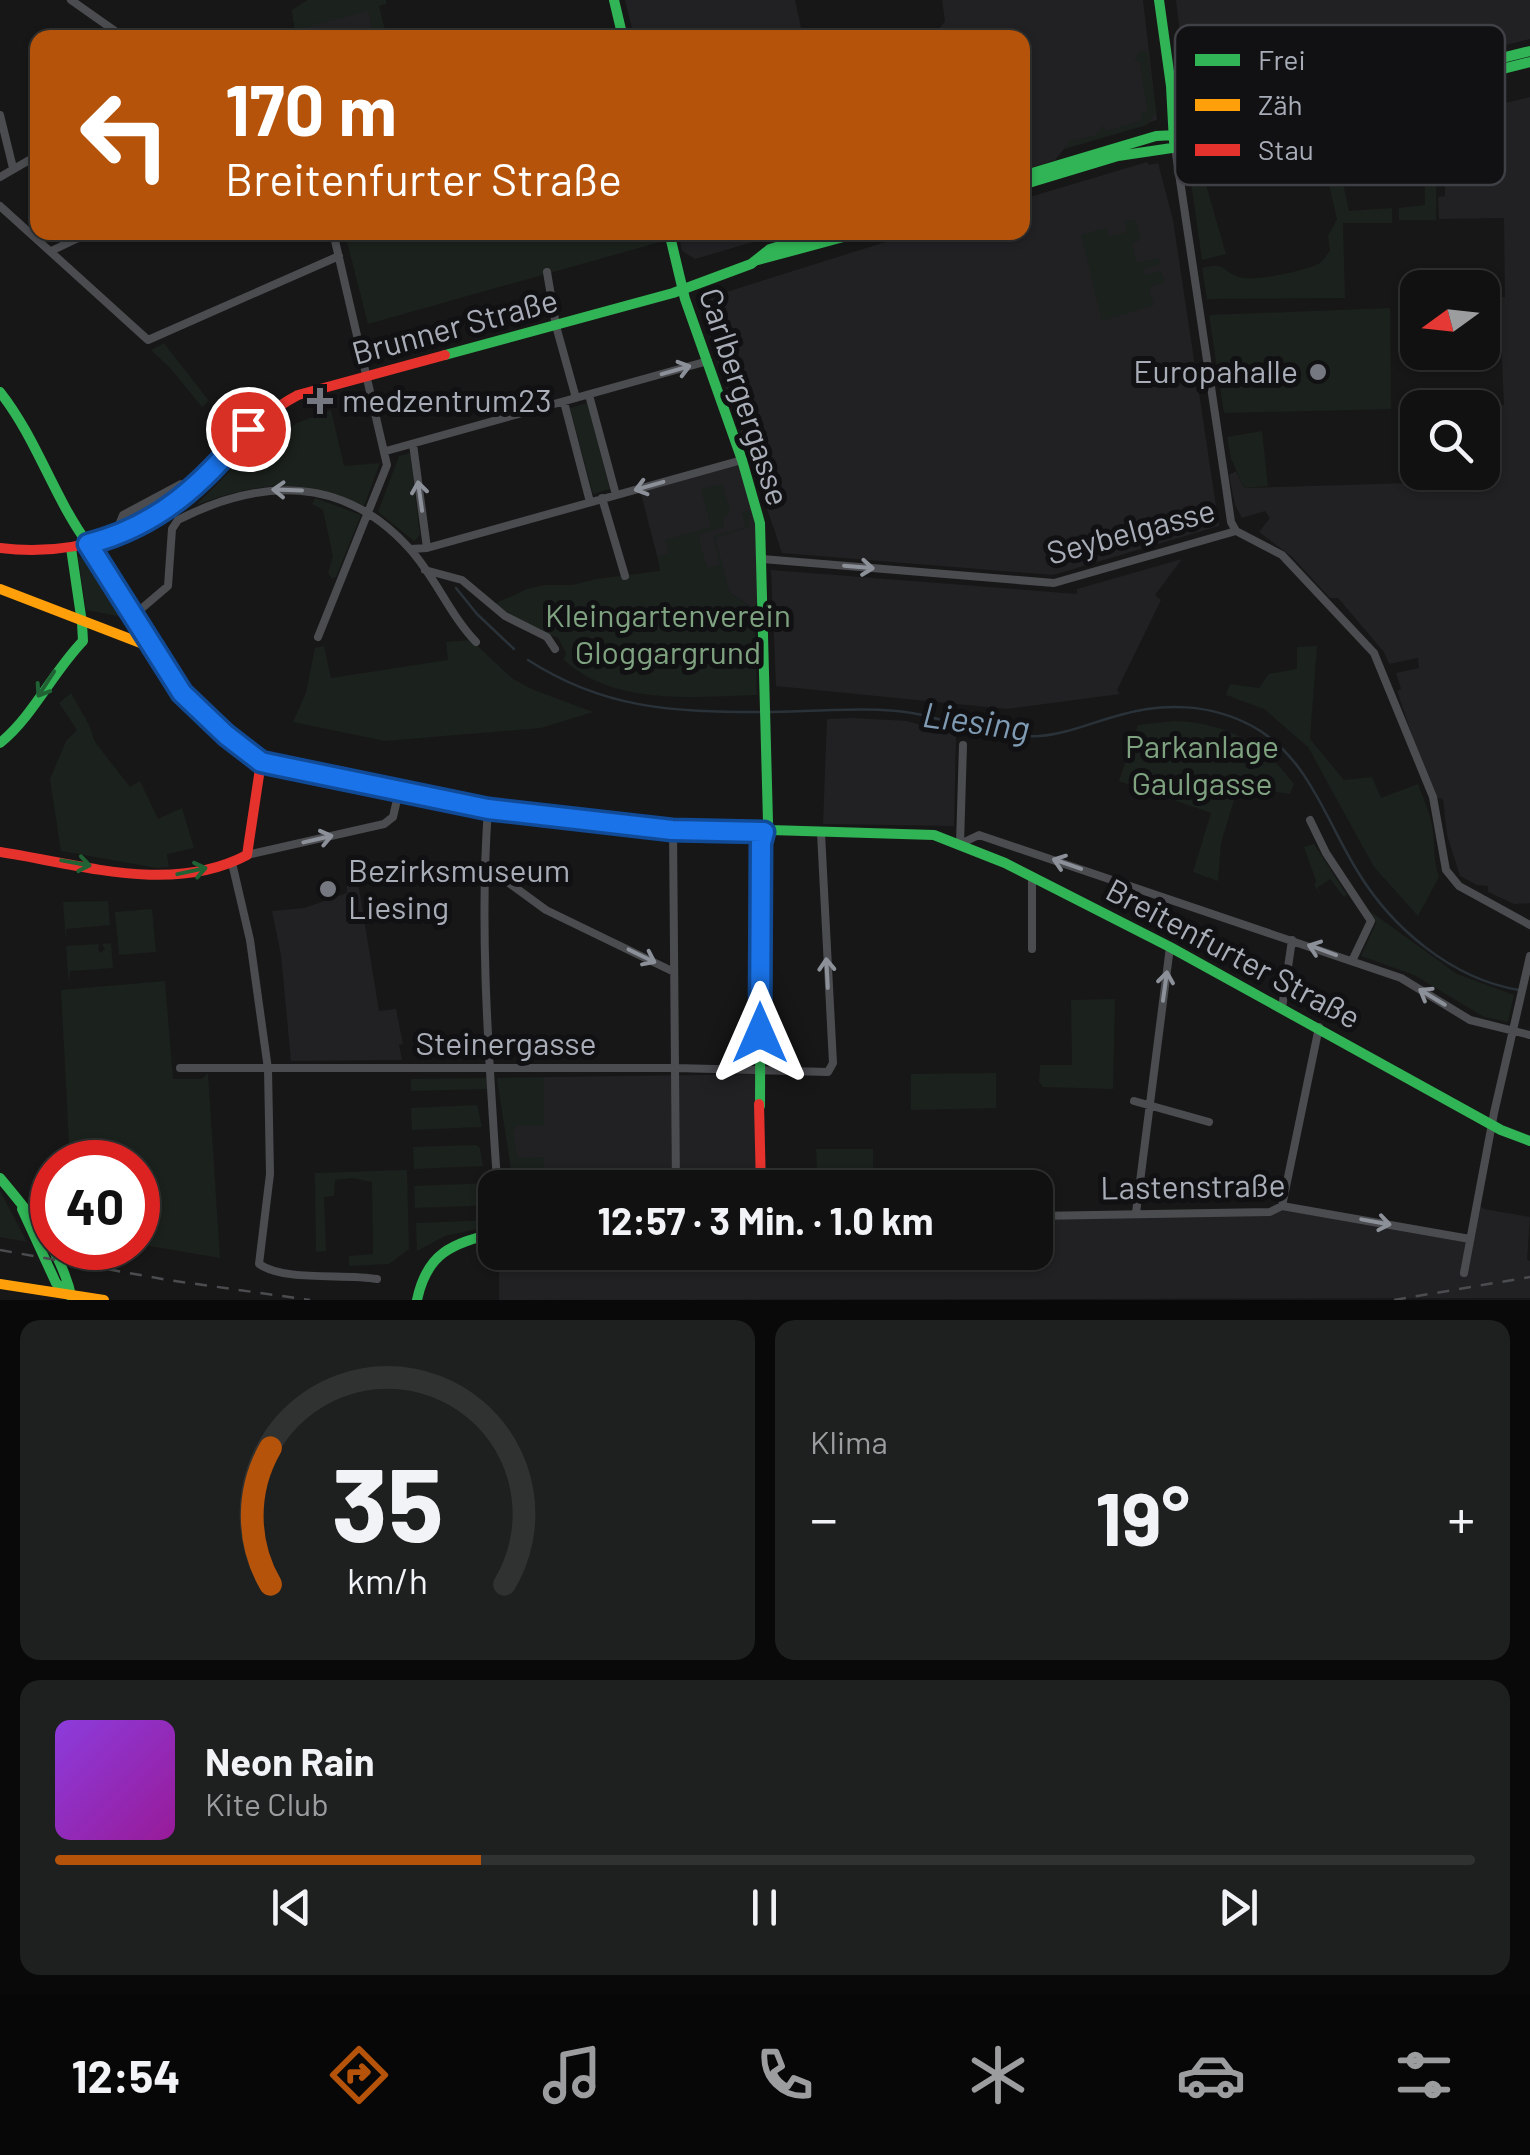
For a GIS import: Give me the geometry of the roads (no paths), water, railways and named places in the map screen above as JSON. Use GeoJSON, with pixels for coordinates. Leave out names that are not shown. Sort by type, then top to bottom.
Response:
{"type":"FeatureCollection","features":[{"type":"Feature","properties":{"kind":"main road"},"geometry":{"type":"LineString","coordinates":[[614,0],[621,30]]}},
{"type":"Feature","properties":{"kind":"main road"},"geometry":{"type":"LineString","coordinates":[[1158,0],[1171,86],[1174,141]]}},
{"type":"Feature","properties":{"kind":"main road"},"geometry":{"type":"LineString","coordinates":[[1505,57],[1530,51]]}},
{"type":"Feature","properties":{"kind":"main road"},"geometry":{"type":"LineString","coordinates":[[1505,68],[1530,62]]}},
{"type":"Feature","properties":{"kind":"main road"},"geometry":{"type":"LineString","coordinates":[[1030,174],[1146,139],[1174,141]]}},
{"type":"Feature","properties":{"kind":"main road"},"geometry":{"type":"LineString","coordinates":[[1030,183],[1174,141]]}},
{"type":"Feature","properties":{"kind":"main road","name":"Carlbergergasse"},"geometry":{"type":"LineString","coordinates":[[670,240],[682,289],[760,523],[767,698],[768,822],[764,832]]}},
{"type":"Feature","properties":{"kind":"main road","name":"Brunner Straße"},"geometry":{"type":"LineString","coordinates":[[758,260],[770,249],[800,240]]}},
{"type":"Feature","properties":{"kind":"main road","name":"Brunner Straße"},"geometry":{"type":"LineString","coordinates":[[0,548],[24,552],[71,548],[115,536],[194,489],[272,406],[298,395],[556,326],[832,240]]}},
{"type":"Feature","properties":{"kind":"main road"},"geometry":{"type":"LineString","coordinates":[[0,392],[16,413],[72,526],[71,548],[83,642],[62,660],[18,728],[0,743]]}},
{"type":"Feature","properties":{"kind":"main road","name":"Breitenfurter Straße"},"geometry":{"type":"LineString","coordinates":[[72,526],[88,544],[182,693],[261,762],[488,809],[672,830],[908,836],[960,844],[1170,947],[1527,1139]]}},
{"type":"Feature","properties":{"kind":"main road"},"geometry":{"type":"LineString","coordinates":[[0,589],[152,647]]}},
{"type":"Feature","properties":{"kind":"main road"},"geometry":{"type":"LineString","coordinates":[[128,636],[136,632],[136,617]]}},
{"type":"Feature","properties":{"kind":"main road"},"geometry":{"type":"LineString","coordinates":[[0,852],[159,877],[232,863],[246,855],[261,762]]}},
{"type":"Feature","properties":{"kind":"main road"},"geometry":{"type":"LineString","coordinates":[[761,1170],[764,832]]}},
{"type":"Feature","properties":{"kind":"main road"},"geometry":{"type":"LineString","coordinates":[[0,1178],[48,1241],[69,1284],[71,1298]]}},
{"type":"Feature","properties":{"kind":"main road"},"geometry":{"type":"LineString","coordinates":[[21,1204],[30,1225]]}},
{"type":"Feature","properties":{"kind":"main road"},"geometry":{"type":"LineString","coordinates":[[417,1300],[421,1279],[434,1258],[478,1237]]}},
{"type":"Feature","properties":{"kind":"main road"},"geometry":{"type":"LineString","coordinates":[[26,1287],[45,1277],[45,1270]]}},
{"type":"Feature","properties":{"kind":"main road"},"geometry":{"type":"LineString","coordinates":[[50,1270],[71,1298]]}},
{"type":"Feature","properties":{"kind":"main road"},"geometry":{"type":"LineString","coordinates":[[0,1284],[71,1298],[104,1300]]}},
{"type":"Feature","properties":{"kind":"street"},"geometry":{"type":"LineString","coordinates":[[70,0],[114,30]]}},
{"type":"Feature","properties":{"kind":"street"},"geometry":{"type":"LineString","coordinates":[[0,114],[13,168]]}},
{"type":"Feature","properties":{"kind":"street"},"geometry":{"type":"LineString","coordinates":[[1174,141],[1175,148]]}},
{"type":"Feature","properties":{"kind":"street"},"geometry":{"type":"LineString","coordinates":[[0,177],[30,160]]}},
{"type":"Feature","properties":{"kind":"street"},"geometry":{"type":"LineString","coordinates":[[1181,185],[1224,477],[1236,530]]}},
{"type":"Feature","properties":{"kind":"street"},"geometry":{"type":"LineString","coordinates":[[0,206],[30,233]]}},
{"type":"Feature","properties":{"kind":"street"},"geometry":{"type":"LineString","coordinates":[[38,240],[148,340],[339,256]]}},
{"type":"Feature","properties":{"kind":"street"},"geometry":{"type":"LineString","coordinates":[[51,252],[76,240]]}},
{"type":"Feature","properties":{"kind":"street"},"geometry":{"type":"LineString","coordinates":[[318,637],[387,465],[335,240]]}},
{"type":"Feature","properties":{"kind":"street"},"geometry":{"type":"LineString","coordinates":[[547,272],[556,326],[576,398]]}},
{"type":"Feature","properties":{"kind":"street"},"geometry":{"type":"LineString","coordinates":[[386,451],[708,361]]}},
{"type":"Feature","properties":{"kind":"street"},"geometry":{"type":"LineString","coordinates":[[589,395],[616,495]]}},
{"type":"Feature","properties":{"kind":"street"},"geometry":{"type":"LineString","coordinates":[[564,402],[590,502]]}},
{"type":"Feature","properties":{"kind":"street"},"geometry":{"type":"LineString","coordinates":[[413,444],[427,548]]}},
{"type":"Feature","properties":{"kind":"street"},"geometry":{"type":"LineString","coordinates":[[411,549],[427,548],[742,460]]}},
{"type":"Feature","properties":{"kind":"street"},"geometry":{"type":"LineString","coordinates":[[136,617],[168,586],[174,524],[239,495],[280,488],[328,495],[368,513],[411,549],[476,642]]}},
{"type":"Feature","properties":{"kind":"street"},"geometry":{"type":"LineString","coordinates":[[602,498],[624,576]]}},
{"type":"Feature","properties":{"kind":"street","name":"Seybelgasse"},"geometry":{"type":"LineString","coordinates":[[762,558],[1054,584],[1236,530],[1282,555],[1362,637],[1382,670],[1432,797],[1446,870],[1459,886],[1530,925]]}},
{"type":"Feature","properties":{"kind":"street"},"geometry":{"type":"LineString","coordinates":[[425,570],[462,580],[504,616],[547,637],[555,648]]}},
{"type":"Feature","properties":{"kind":"street"},"geometry":{"type":"LineString","coordinates":[[963,745],[960,844],[980,835],[1401,978],[1470,1020],[1530,1035]]}},
{"type":"Feature","properties":{"kind":"street"},"geometry":{"type":"LineString","coordinates":[[246,855],[384,824],[393,816],[399,791]]}},
{"type":"Feature","properties":{"kind":"street"},"geometry":{"type":"LineString","coordinates":[[488,809],[484,872],[496,1170]]}},
{"type":"Feature","properties":{"kind":"street"},"geometry":{"type":"LineString","coordinates":[[1310,820],[1326,853],[1371,921],[1352,961]]}},
{"type":"Feature","properties":{"kind":"street"},"geometry":{"type":"LineString","coordinates":[[672,830],[676,1170]]}},
{"type":"Feature","properties":{"kind":"street","name":"Steinergasse"},"geometry":{"type":"LineString","coordinates":[[180,1068],[676,1068],[760,1074],[832,1070],[821,833]]}},
{"type":"Feature","properties":{"kind":"street"},"geometry":{"type":"LineString","coordinates":[[232,863],[250,940],[268,1069],[270,1174],[259,1264],[294,1274],[376,1279]]}},
{"type":"Feature","properties":{"kind":"street"},"geometry":{"type":"LineString","coordinates":[[484,872],[494,872],[546,910],[674,972]]}},
{"type":"Feature","properties":{"kind":"street"},"geometry":{"type":"LineString","coordinates":[[1032,876],[1032,949]]}},
{"type":"Feature","properties":{"kind":"street"},"geometry":{"type":"LineString","coordinates":[[1282,1008],[1292,940]]}},
{"type":"Feature","properties":{"kind":"street"},"geometry":{"type":"LineString","coordinates":[[1136,1213],[1170,947]]}},
{"type":"Feature","properties":{"kind":"street"},"geometry":{"type":"LineString","coordinates":[[1464,1273],[1530,956]]}},
{"type":"Feature","properties":{"kind":"street"},"geometry":{"type":"LineString","coordinates":[[1282,1206],[1319,1028]]}},
{"type":"Feature","properties":{"kind":"street"},"geometry":{"type":"LineString","coordinates":[[1134,1102],[1209,1122]]}},
{"type":"Feature","properties":{"kind":"street","name":"Lastenstraße"},"geometry":{"type":"LineString","coordinates":[[1053,1215],[1270,1212],[1282,1206],[1470,1239]]}},
{"type":"Feature","properties":{"kind":"waterway","name":"Liesing"},"geometry":{"type":"LineString","coordinates":[[456,588],[514,649]]}},
{"type":"Feature","properties":{"kind":"waterway","name":"Liesing"},"geometry":{"type":"LineString","coordinates":[[528,660],[584,689],[612,698],[698,711],[760,712]]}},
{"type":"Feature","properties":{"kind":"waterway","name":"Liesing"},"geometry":{"type":"LineString","coordinates":[[768,712],[896,711],[1023,736],[1060,733],[1153,708],[1187,707],[1220,713],[1252,726],[1288,754],[1314,791],[1358,872],[1406,931],[1470,975],[1519,990]]}},
{"type":"Feature","properties":{"kind":"railway"},"geometry":{"type":"LineString","coordinates":[[0,1250],[310,1300]]}},
{"type":"Feature","properties":{"kind":"railway"},"geometry":{"type":"LineString","coordinates":[[1394,1300],[1530,1277]]}},
{"type":"Feature","properties":{"kind":"place","name":"Europahalle"},"geometry":{"type":"Point","coordinates":[1318,372]}},
{"type":"Feature","properties":{"kind":"place","name":"medzentrum23"},"geometry":{"type":"Point","coordinates":[320,401]}},
{"type":"Feature","properties":{"kind":"place","name":"Bezirksmuseum Liesing"},"geometry":{"type":"Point","coordinates":[328,889]}},
{"type":"Feature","properties":{"kind":"park label","name":"Kleingartenverein Gloggargrund"},"geometry":{"type":"Point","coordinates":[668,634]}},
{"type":"Feature","properties":{"kind":"park label","name":"Parkanlage Gaulgasse"},"geometry":{"type":"Point","coordinates":[1202,766]}}]}
